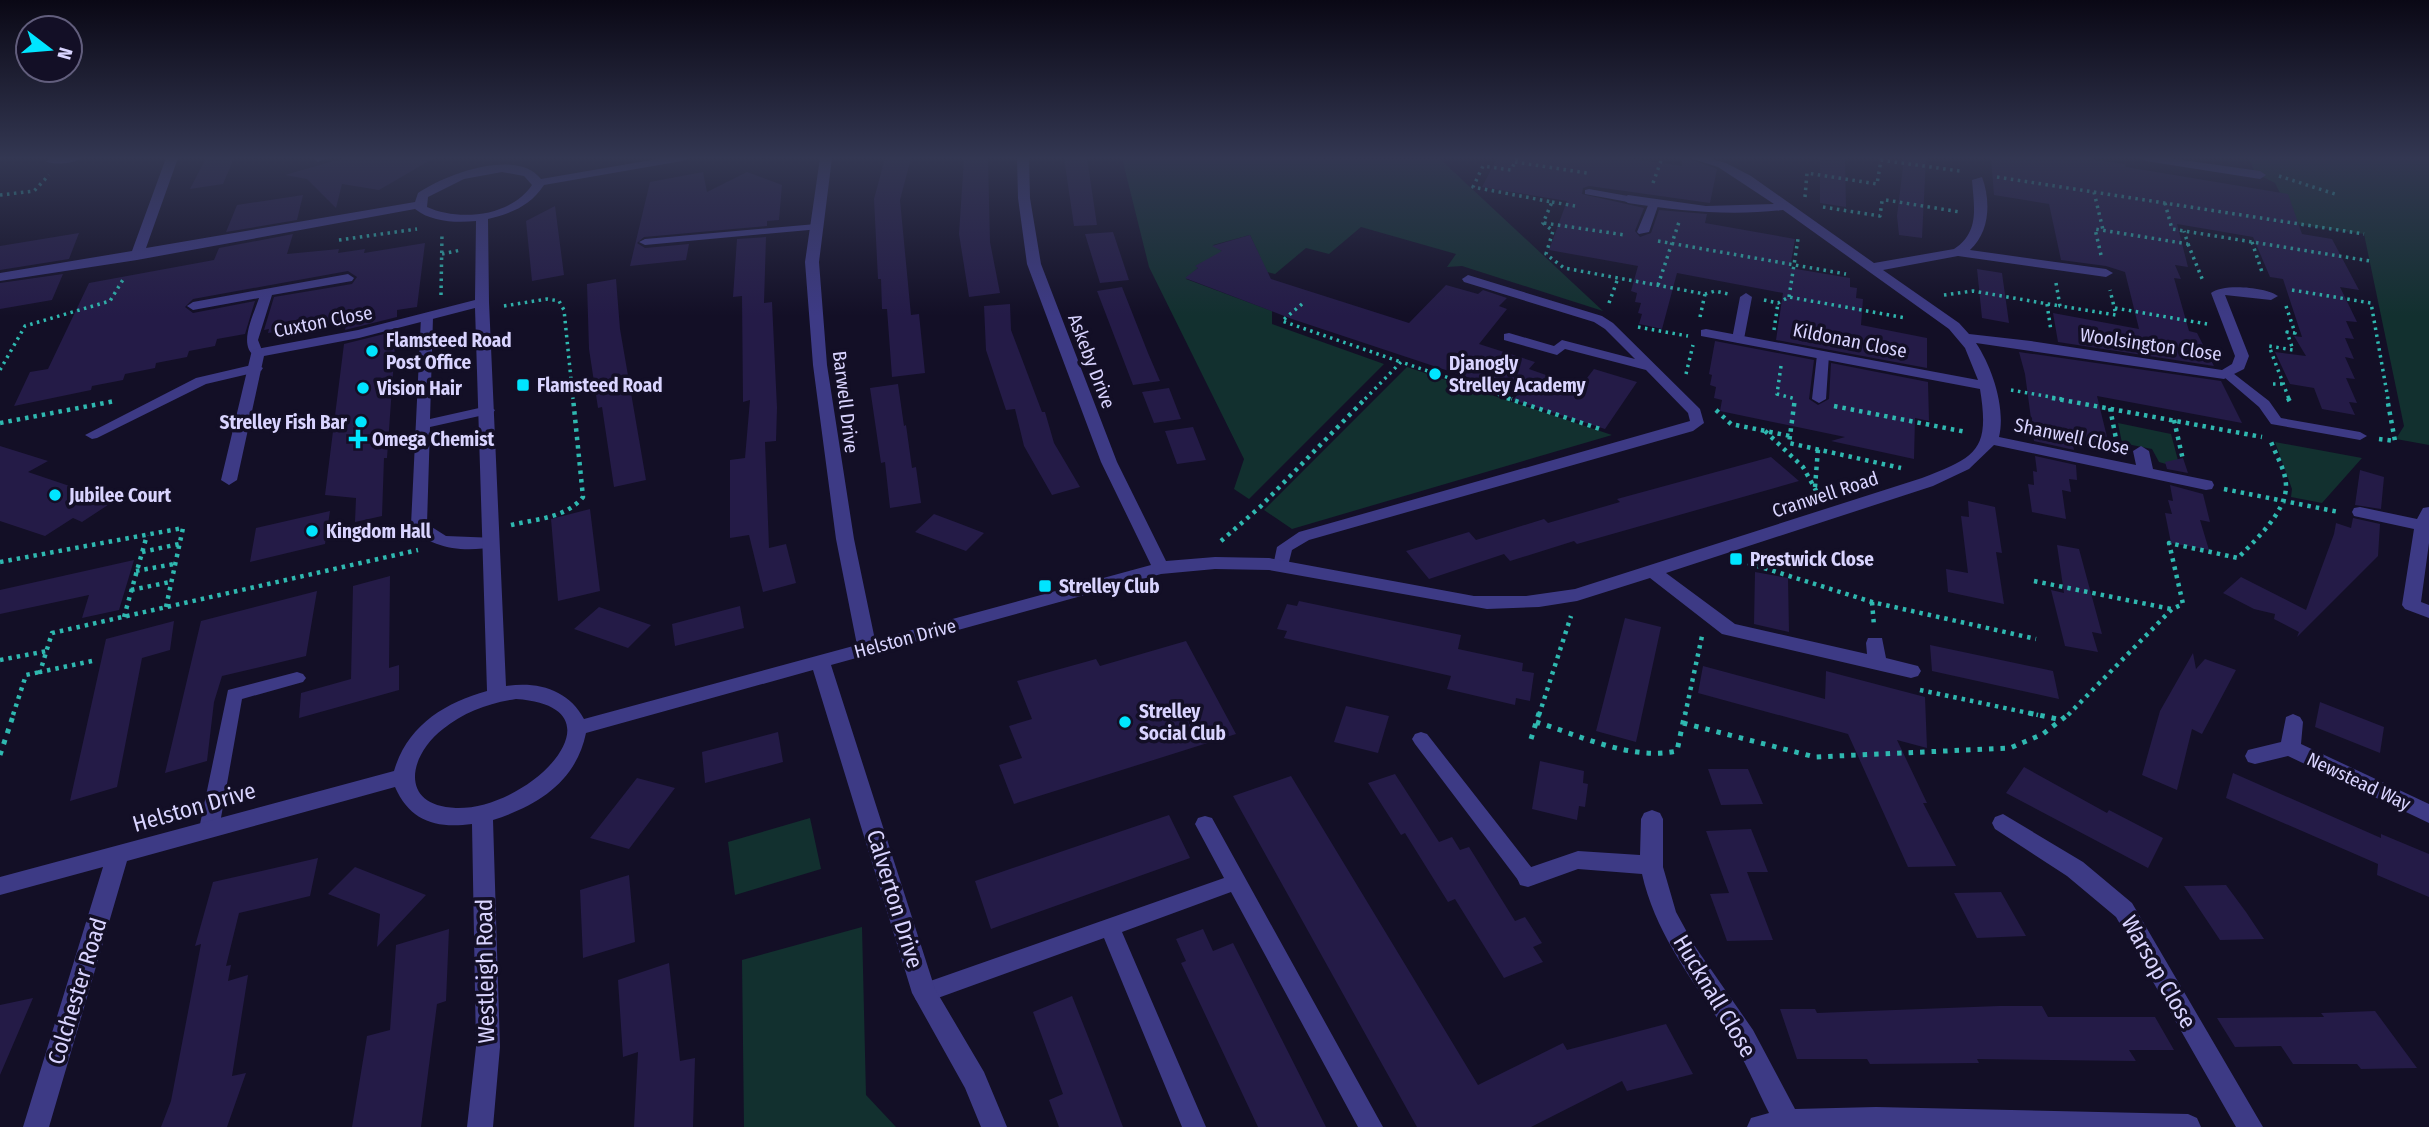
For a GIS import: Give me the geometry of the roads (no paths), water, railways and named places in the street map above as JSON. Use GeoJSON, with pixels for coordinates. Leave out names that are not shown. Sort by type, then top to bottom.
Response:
{"type":"FeatureCollection","features":[{"type":"Feature","properties":{"kind":"street"},"geometry":{"type":"LineString","coordinates":[[137,256],[153,211]]}},
{"type":"Feature","properties":{"kind":"street"},"geometry":{"type":"LineString","coordinates":[[0,277],[137,256],[278,227],[384,211]]}},
{"type":"Feature","properties":{"kind":"street"},"geometry":{"type":"LineString","coordinates":[[426,211],[439,218],[482,217],[501,211]]}},
{"type":"Feature","properties":{"kind":"street","name":"Barwell Drive"},"geometry":{"type":"LineString","coordinates":[[818,211],[812,262],[820,365],[845,539],[867,648]]}},
{"type":"Feature","properties":{"kind":"street","name":"Askeby Drive"},"geometry":{"type":"LineString","coordinates":[[1026,211],[1034,264],[1109,462],[1160,568]]}},
{"type":"Feature","properties":{"kind":"street"},"geometry":{"type":"LineString","coordinates":[[1698,211],[1755,211]]}},
{"type":"Feature","properties":{"kind":"street"},"geometry":{"type":"LineString","coordinates":[[1802,211],[1871,268],[1967,338],[1982,366],[1987,386],[1992,422],[1991,438]]}},
{"type":"Feature","properties":{"kind":"street"},"geometry":{"type":"LineString","coordinates":[[1871,268],[1958,252],[1971,245],[1976,238],[1980,211]]}},
{"type":"Feature","properties":{"kind":"street"},"geometry":{"type":"LineString","coordinates":[[482,217],[482,306],[497,695]]}},
{"type":"Feature","properties":{"kind":"street"},"geometry":{"type":"LineString","coordinates":[[1958,252],[2106,273]]}},
{"type":"Feature","properties":{"kind":"street","name":"Woolsington Close"},"geometry":{"type":"LineString","coordinates":[[1967,338],[2031,345],[2216,376],[2230,374],[2239,366],[2242,356],[2218,293],[2277,297]]}},
{"type":"Feature","properties":{"kind":"street","name":"Cuxton Close"},"geometry":{"type":"LineString","coordinates":[[256,361],[434,315],[482,306]]}},
{"type":"Feature","properties":{"kind":"street","name":"Kildonan Close"},"geometry":{"type":"LineString","coordinates":[[1706,333],[1987,386]]}},
{"type":"Feature","properties":{"kind":"street"},"geometry":{"type":"LineString","coordinates":[[229,480],[256,361]]}},
{"type":"Feature","properties":{"kind":"street","name":"Cranwell Road"},"geometry":{"type":"LineString","coordinates":[[1237,562],[1281,566],[1474,602],[1543,602],[1577,595],[1654,572],[1940,476],[1978,455],[1991,438]]}},
{"type":"Feature","properties":{"kind":"street","name":"Shanwell Close"},"geometry":{"type":"LineString","coordinates":[[1991,438],[2206,485]]}},
{"type":"Feature","properties":{"kind":"street","name":"Shanwell Close"},"geometry":{"type":"LineString","coordinates":[[2141,451],[2146,472]]}},
{"type":"Feature","properties":{"kind":"street"},"geometry":{"type":"LineString","coordinates":[[2360,512],[2426,519],[2411,605],[2429,611]]}},
{"type":"Feature","properties":{"kind":"street","name":"Helston Drive"},"geometry":{"type":"LineString","coordinates":[[577,728],[1160,568],[1237,562]]}},
{"type":"Feature","properties":{"kind":"street"},"geometry":{"type":"LineString","coordinates":[[1654,572],[1729,629],[1894,668],[1875,643]]}},
{"type":"Feature","properties":{"kind":"street","name":"Calverton Drive"},"geometry":{"type":"LineString","coordinates":[[820,661],[924,993],[975,1081],[994,1127]]}},
{"type":"Feature","properties":{"kind":"street"},"geometry":{"type":"LineString","coordinates":[[516,692],[540,694],[558,700],[571,712],[577,728],[576,742],[569,757],[543,786],[504,808],[482,815],[450,818],[424,812],[407,797],[402,778],[411,751],[433,725],[471,703],[497,695],[516,692]]}},
{"type":"Feature","properties":{"kind":"street","name":"Newstead Way"},"geometry":{"type":"LineString","coordinates":[[2290,748],[2293,722]]}},
{"type":"Feature","properties":{"kind":"street","name":"Newstead Way"},"geometry":{"type":"LineString","coordinates":[[2255,756],[2290,748],[2429,814]]}},
{"type":"Feature","properties":{"kind":"street","name":"Helston Drive"},"geometry":{"type":"LineString","coordinates":[[0,886],[402,778]]}},
{"type":"Feature","properties":{"kind":"street","name":"Westleigh Road"},"geometry":{"type":"LineString","coordinates":[[480,1127],[488,1047],[482,815]]}},
{"type":"Feature","properties":{"kind":"street","name":"Hucknall Close"},"geometry":{"type":"LineString","coordinates":[[1652,819],[1652,865],[1661,904],[1693,967],[1739,1030],[1768,1089],[1788,1122]]}},
{"type":"Feature","properties":{"kind":"street","name":"Warsop Close"},"geometry":{"type":"LineString","coordinates":[[2003,823],[2075,869],[2124,910],[2249,1127]]}},
{"type":"Feature","properties":{"kind":"street","name":"Colchester Road"},"geometry":{"type":"LineString","coordinates":[[36,1127],[118,855]]}},
{"type":"Feature","properties":{"kind":"street"},"geometry":{"type":"LineString","coordinates":[[1528,878],[1578,860],[1652,865]]}},
{"type":"Feature","properties":{"kind":"street"},"geometry":{"type":"LineString","coordinates":[[1760,1127],[1788,1122],[1876,1120],[2188,1127]]}},
{"type":"Feature","properties":{"kind":"lane"},"geometry":{"type":"LineString","coordinates":[[1646,236],[1652,211]]}},
{"type":"Feature","properties":{"kind":"lane"},"geometry":{"type":"LineString","coordinates":[[645,242],[816,226]]}},
{"type":"Feature","properties":{"kind":"lane"},"geometry":{"type":"LineString","coordinates":[[193,306],[348,278]]}},
{"type":"Feature","properties":{"kind":"lane"},"geometry":{"type":"LineString","coordinates":[[1281,566],[1285,547],[1304,537],[1688,429],[1697,423],[1695,412],[1609,326],[1598,319],[1468,279]]}},
{"type":"Feature","properties":{"kind":"lane"},"geometry":{"type":"LineString","coordinates":[[92,435],[201,382],[256,361],[252,340],[267,293]]}},
{"type":"Feature","properties":{"kind":"lane"},"geometry":{"type":"LineString","coordinates":[[1738,339],[1746,297]]}},
{"type":"Feature","properties":{"kind":"lane"},"geometry":{"type":"LineString","coordinates":[[434,315],[419,525],[425,533],[447,543],[491,536]]}},
{"type":"Feature","properties":{"kind":"lane"},"geometry":{"type":"LineString","coordinates":[[1509,337],[1557,351],[1562,344],[1651,368]]}},
{"type":"Feature","properties":{"kind":"lane"},"geometry":{"type":"LineString","coordinates":[[1816,401],[1823,355]]}},
{"type":"Feature","properties":{"kind":"lane"},"geometry":{"type":"LineString","coordinates":[[2230,374],[2264,404],[2276,421],[2360,436]]}},
{"type":"Feature","properties":{"kind":"lane"},"geometry":{"type":"LineString","coordinates":[[425,424],[488,410]]}},
{"type":"Feature","properties":{"kind":"lane"},"geometry":{"type":"LineString","coordinates":[[209,829],[234,695],[297,678]]}},
{"type":"Feature","properties":{"kind":"lane"},"geometry":{"type":"LineString","coordinates":[[1421,738],[1528,878]]}},
{"type":"Feature","properties":{"kind":"lane"},"geometry":{"type":"LineString","coordinates":[[1205,824],[1371,1127]]}},
{"type":"Feature","properties":{"kind":"lane"},"geometry":{"type":"LineString","coordinates":[[924,993],[1236,882]]}},
{"type":"Feature","properties":{"kind":"lane"},"geometry":{"type":"LineString","coordinates":[[1110,928],[1194,1127]]}},
{"type":"Feature","properties":{"kind":"place","name":"Flamsteed Road Post Office"},"geometry":{"type":"Point","coordinates":[372,351]}},
{"type":"Feature","properties":{"kind":"place","name":"Djanogly Strelley Academy"},"geometry":{"type":"Point","coordinates":[1435,374]}},
{"type":"Feature","properties":{"kind":"place","name":"Flamsteed Road"},"geometry":{"type":"Point","coordinates":[523,385]}},
{"type":"Feature","properties":{"kind":"place","name":"Vision Hair"},"geometry":{"type":"Point","coordinates":[363,388]}},
{"type":"Feature","properties":{"kind":"place","name":"Strelley Fish Bar"},"geometry":{"type":"Point","coordinates":[361,422]}},
{"type":"Feature","properties":{"kind":"place","name":"Omega Chemist"},"geometry":{"type":"Point","coordinates":[358,439]}},
{"type":"Feature","properties":{"kind":"place","name":"Jubilee Court"},"geometry":{"type":"Point","coordinates":[55,495]}},
{"type":"Feature","properties":{"kind":"place","name":"Kingdom Hall"},"geometry":{"type":"Point","coordinates":[312,531]}},
{"type":"Feature","properties":{"kind":"place","name":"Prestwick Close"},"geometry":{"type":"Point","coordinates":[1736,559]}},
{"type":"Feature","properties":{"kind":"place","name":"Strelley Club"},"geometry":{"type":"Point","coordinates":[1045,586]}},
{"type":"Feature","properties":{"kind":"place","name":"Strelley Social Club"},"geometry":{"type":"Point","coordinates":[1125,722]}}]}
